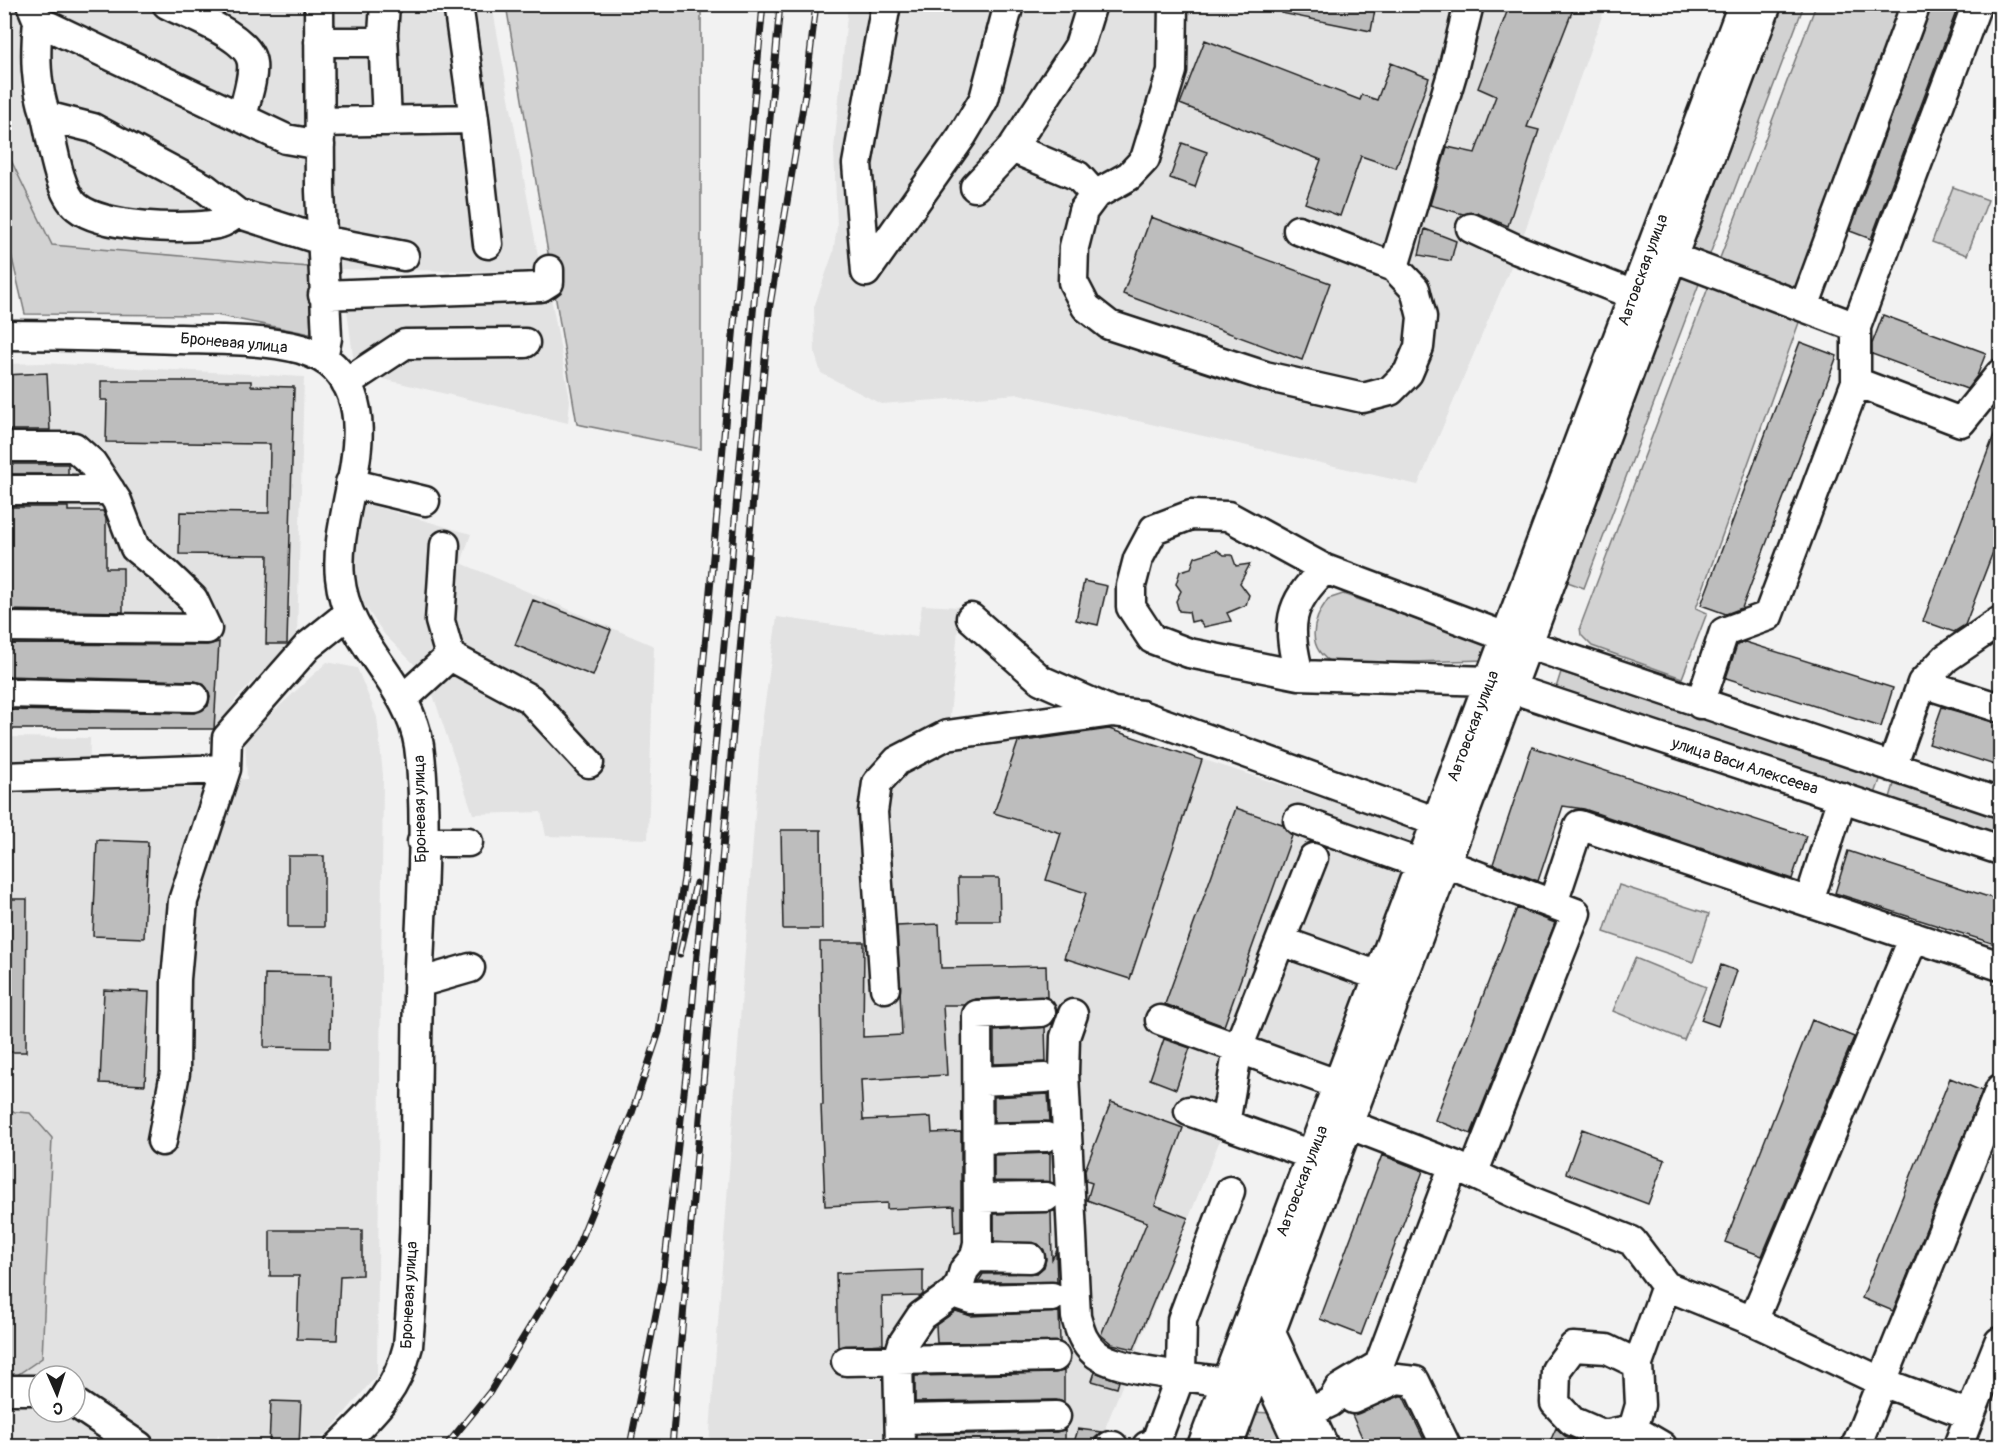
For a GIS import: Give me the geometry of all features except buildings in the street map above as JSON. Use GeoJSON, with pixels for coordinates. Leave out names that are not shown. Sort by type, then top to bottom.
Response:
{"type":"FeatureCollection","features":[{"type":"Feature","properties":{"kind":"street"},"geometry":{"type":"LineString","coordinates":[[167,4],[236,38],[247,49],[252,63],[242,118]]}},
{"type":"Feature","properties":{"kind":"street"},"geometry":{"type":"LineString","coordinates":[[319,4],[321,240],[327,338],[323,358]]}},
{"type":"Feature","properties":{"kind":"street"},"geometry":{"type":"LineString","coordinates":[[385,4],[383,42],[387,121]]}},
{"type":"Feature","properties":{"kind":"street"},"geometry":{"type":"LineString","coordinates":[[458,4],[488,244]]}},
{"type":"Feature","properties":{"kind":"street"},"geometry":{"type":"LineString","coordinates":[[886,4],[857,164],[866,272],[962,136],[984,99],[1009,4]]}},
{"type":"Feature","properties":{"kind":"street"},"geometry":{"type":"LineString","coordinates":[[975,187],[1012,147],[1078,46],[1092,4]]}},
{"type":"Feature","properties":{"kind":"street"},"geometry":{"type":"LineString","coordinates":[[1173,4],[1172,71],[1145,159],[1130,176],[1095,195],[1083,211],[1074,247],[1073,282],[1086,307],[1109,325],[1265,376],[1364,398],[1390,391],[1408,373],[1419,347],[1422,317],[1415,289],[1394,267],[1298,230]]}},
{"type":"Feature","properties":{"kind":"street"},"geometry":{"type":"LineString","coordinates":[[1394,267],[1452,74],[1469,4]]}},
{"type":"Feature","properties":{"kind":"street","name":"Автовская улица"},"geometry":{"type":"LineString","coordinates":[[1202,1446],[1226,1382],[1261,1324],[1323,1160],[1645,299],[1743,4]]}},
{"type":"Feature","properties":{"kind":"street","name":"Автовская улица"},"geometry":{"type":"LineString","coordinates":[[1661,253],[1767,4]]}},
{"type":"Feature","properties":{"kind":"street"},"geometry":{"type":"LineString","coordinates":[[1804,307],[1916,4]]}},
{"type":"Feature","properties":{"kind":"street"},"geometry":{"type":"LineString","coordinates":[[1700,704],[1724,632],[1768,616],[1856,382],[1856,327],[1977,4]]}},
{"type":"Feature","properties":{"kind":"street"},"geometry":{"type":"LineString","coordinates":[[237,213],[220,224],[190,227],[147,226],[99,218],[76,207],[64,187],[38,93],[35,13],[286,139],[387,121],[474,119]]}},
{"type":"Feature","properties":{"kind":"street"},"geometry":{"type":"LineString","coordinates":[[320,42],[383,42]]}},
{"type":"Feature","properties":{"kind":"street"},"geometry":{"type":"LineString","coordinates":[[46,116],[93,128],[204,188],[237,213],[321,240],[404,256]]}},
{"type":"Feature","properties":{"kind":"street"},"geometry":{"type":"LineString","coordinates":[[1012,147],[1078,176],[1095,195]]}},
{"type":"Feature","properties":{"kind":"street"},"geometry":{"type":"LineString","coordinates":[[1471,228],[1538,265],[1645,299]]}},
{"type":"Feature","properties":{"kind":"street"},"geometry":{"type":"LineString","coordinates":[[1661,253],[1856,327]]}},
{"type":"Feature","properties":{"kind":"street"},"geometry":{"type":"LineString","coordinates":[[323,295],[541,287],[549,282],[549,270]]}},
{"type":"Feature","properties":{"kind":"street","name":"Броневая улица"},"geometry":{"type":"LineString","coordinates":[[4,335],[214,340],[280,345],[303,350],[323,358],[336,369],[346,383],[355,404],[358,430],[340,544],[340,578],[348,614],[364,643],[404,698],[419,751],[422,842],[408,1346],[394,1387],[379,1406],[339,1446]]}},
{"type":"Feature","properties":{"kind":"street"},"geometry":{"type":"LineString","coordinates":[[346,383],[405,344],[525,343]]}},
{"type":"Feature","properties":{"kind":"street"},"geometry":{"type":"LineString","coordinates":[[1856,382],[1961,422],[2001,374]]}},
{"type":"Feature","properties":{"kind":"street"},"geometry":{"type":"LineString","coordinates":[[4,447],[74,447],[92,463],[117,501],[135,548],[193,599],[207,629],[4,627]]}},
{"type":"Feature","properties":{"kind":"street"},"geometry":{"type":"LineString","coordinates":[[350,483],[425,501]]}},
{"type":"Feature","properties":{"kind":"street"},"geometry":{"type":"LineString","coordinates":[[4,490],[110,490]]}},
{"type":"Feature","properties":{"kind":"street","name":"улица Васи Алексеева"},"geometry":{"type":"LineString","coordinates":[[1517,641],[1325,569],[1228,516],[1191,515],[1154,529],[1138,559],[1131,586],[1131,607],[1152,639],[1189,653],[1299,675],[1500,685],[2001,850]]}},
{"type":"Feature","properties":{"kind":"street"},"geometry":{"type":"LineString","coordinates":[[445,545],[440,621],[450,656],[530,699],[589,763]]}},
{"type":"Feature","properties":{"kind":"street"},"geometry":{"type":"LineString","coordinates":[[1299,675],[1293,644],[1293,612],[1305,588],[1325,569]]}},
{"type":"Feature","properties":{"kind":"street"},"geometry":{"type":"LineString","coordinates":[[162,1141],[175,1073],[176,979],[183,901],[225,769],[227,738],[308,645],[348,614]]}},
{"type":"Feature","properties":{"kind":"street"},"geometry":{"type":"LineString","coordinates":[[971,618],[1041,680],[1113,712]]}},
{"type":"Feature","properties":{"kind":"street"},"geometry":{"type":"LineString","coordinates":[[1892,766],[1922,682],[1946,658],[2001,621]]}},
{"type":"Feature","properties":{"kind":"street"},"geometry":{"type":"LineString","coordinates":[[1517,641],[2001,803]]}},
{"type":"Feature","properties":{"kind":"street"},"geometry":{"type":"LineString","coordinates":[[404,698],[450,656]]}},
{"type":"Feature","properties":{"kind":"street"},"geometry":{"type":"LineString","coordinates":[[1922,682],[2001,708]]}},
{"type":"Feature","properties":{"kind":"street"},"geometry":{"type":"LineString","coordinates":[[4,693],[194,697]]}},
{"type":"Feature","properties":{"kind":"street"},"geometry":{"type":"LineString","coordinates":[[885,988],[873,812],[877,783],[897,761],[947,735],[1113,712],[1142,715],[1448,825]]}},
{"type":"Feature","properties":{"kind":"street"},"geometry":{"type":"LineString","coordinates":[[4,777],[225,769]]}},
{"type":"Feature","properties":{"kind":"street"},"geometry":{"type":"LineString","coordinates":[[1809,902],[1842,797]]}},
{"type":"Feature","properties":{"kind":"street"},"geometry":{"type":"LineString","coordinates":[[1298,820],[1553,903],[1576,913],[1379,1365],[1339,1389],[1320,1407]]}},
{"type":"Feature","properties":{"kind":"street"},"geometry":{"type":"LineString","coordinates":[[1553,903],[1579,825],[2001,966]]}},
{"type":"Feature","properties":{"kind":"street"},"geometry":{"type":"LineString","coordinates":[[422,842],[468,842]]}},
{"type":"Feature","properties":{"kind":"street"},"geometry":{"type":"LineString","coordinates":[[1225,1124],[1238,1048],[1313,858]]}},
{"type":"Feature","properties":{"kind":"street"},"geometry":{"type":"LineString","coordinates":[[1753,1321],[1914,937]]}},
{"type":"Feature","properties":{"kind":"street"},"geometry":{"type":"LineString","coordinates":[[1281,941],[1390,980]]}},
{"type":"Feature","properties":{"kind":"street"},"geometry":{"type":"LineString","coordinates":[[418,983],[470,968]]}},
{"type":"Feature","properties":{"kind":"street"},"geometry":{"type":"LineString","coordinates":[[1041,1012],[977,1015],[978,1243],[975,1257],[964,1270],[960,1284],[953,1293],[921,1316],[903,1343],[898,1359],[900,1433],[1056,1416]]}},
{"type":"Feature","properties":{"kind":"street"},"geometry":{"type":"LineString","coordinates":[[1073,1014],[1065,1037],[1064,1073],[1078,1325],[1083,1340],[1096,1355],[1124,1366],[1226,1382]]}},
{"type":"Feature","properties":{"kind":"street"},"geometry":{"type":"LineString","coordinates":[[1160,1020],[1349,1088]]}},
{"type":"Feature","properties":{"kind":"street"},"geometry":{"type":"LineString","coordinates":[[978,1081],[1045,1078]]}},
{"type":"Feature","properties":{"kind":"street"},"geometry":{"type":"LineString","coordinates":[[1856,1446],[2001,1089]]}},
{"type":"Feature","properties":{"kind":"street"},"geometry":{"type":"LineString","coordinates":[[1189,1111],[1323,1160]]}},
{"type":"Feature","properties":{"kind":"street"},"geometry":{"type":"LineString","coordinates":[[1338,1120],[1463,1169],[1529,1200],[1632,1241],[1666,1286],[1753,1321],[1882,1382],[1970,1415]]}},
{"type":"Feature","properties":{"kind":"street"},"geometry":{"type":"LineString","coordinates":[[979,1139],[1046,1137]]}},
{"type":"Feature","properties":{"kind":"street"},"geometry":{"type":"LineString","coordinates":[[1147,1446],[1155,1444],[1181,1374],[1182,1320],[1230,1191]]}},
{"type":"Feature","properties":{"kind":"street"},"geometry":{"type":"LineString","coordinates":[[979,1198],[1046,1197]]}},
{"type":"Feature","properties":{"kind":"street"},"geometry":{"type":"LineString","coordinates":[[975,1257],[1030,1258]]}},
{"type":"Feature","properties":{"kind":"street"},"geometry":{"type":"LineString","coordinates":[[1633,1429],[1640,1405],[1638,1364],[1666,1286]]}},
{"type":"Feature","properties":{"kind":"street"},"geometry":{"type":"LineString","coordinates":[[953,1293],[971,1299],[1052,1297]]}},
{"type":"Feature","properties":{"kind":"street"},"geometry":{"type":"LineString","coordinates":[[1261,1324],[1320,1407],[1324,1446]]}},
{"type":"Feature","properties":{"kind":"street","name":"Автовская улица"},"geometry":{"type":"LineString","coordinates":[[1228,1446],[1260,1360],[1261,1324]]}},
{"type":"Feature","properties":{"kind":"street"},"geometry":{"type":"LineString","coordinates":[[1958,1446],[1999,1341]]}},
{"type":"Feature","properties":{"kind":"street"},"geometry":{"type":"LineString","coordinates":[[1638,1364],[1607,1348],[1573,1347],[1556,1370],[1549,1405],[1572,1421],[1604,1435],[1633,1429],[1662,1446]]}},
{"type":"Feature","properties":{"kind":"street"},"geometry":{"type":"LineString","coordinates":[[846,1361],[1055,1357]]}},
{"type":"Feature","properties":{"kind":"street"},"geometry":{"type":"LineString","coordinates":[[1260,1360],[1300,1446]]}},
{"type":"Feature","properties":{"kind":"street"},"geometry":{"type":"LineString","coordinates":[[1320,1407],[1345,1402],[1397,1379],[1415,1381],[1446,1446]]}},
{"type":"Feature","properties":{"kind":"street"},"geometry":{"type":"LineString","coordinates":[[4,1390],[27,1390]]}},
{"type":"Feature","properties":{"kind":"street"},"geometry":{"type":"LineString","coordinates":[[87,1411],[139,1446]]}},
{"type":"Feature","properties":{"kind":"shaded area"},"geometry":{"type":"Polygon","coordinates":[[[4,5],[492,5],[541,272],[331,269],[137,256],[52,245],[8,154],[5,138],[4,5]]]}},
{"type":"Feature","properties":{"kind":"shaded area"},"geometry":{"type":"Polygon","coordinates":[[[506,5],[701,5],[701,449],[577,424],[506,5]]]}},
{"type":"Feature","properties":{"kind":"shaded area"},"geometry":{"type":"Polygon","coordinates":[[[848,5],[1606,5],[1518,250],[1418,485],[1019,394],[881,404],[821,373],[815,354],[814,307],[833,253],[837,227],[834,149],[848,5]]]}},
{"type":"Feature","properties":{"kind":"shaded area"},"geometry":{"type":"Polygon","coordinates":[[[1781,5],[1804,5],[1707,262],[1688,254],[1781,5]]]}},
{"type":"Feature","properties":{"kind":"shaded area"},"geometry":{"type":"Polygon","coordinates":[[[1816,5],[1903,5],[1798,285],[1790,291],[1717,266],[1816,5]]]}},
{"type":"Feature","properties":{"kind":"shaded area"},"geometry":{"type":"Polygon","coordinates":[[[4,138],[8,154],[52,245],[309,267],[311,334],[216,315],[25,314],[5,228],[4,138]]]}},
{"type":"Feature","properties":{"kind":"shaded area"},"geometry":{"type":"Polygon","coordinates":[[[1953,187],[1988,200],[1967,255],[1932,242],[1953,187]]]}},
{"type":"Feature","properties":{"kind":"shaded area"},"geometry":{"type":"Polygon","coordinates":[[[1682,268],[1702,276],[1584,588],[1565,581],[1682,268]]]}},
{"type":"Feature","properties":{"kind":"shaded area"},"geometry":{"type":"Polygon","coordinates":[[[1711,280],[1801,317],[1696,608],[1707,613],[1682,678],[1592,646],[1581,635],[1580,627],[1711,280]]]}},
{"type":"Feature","properties":{"kind":"shaded area"},"geometry":{"type":"Polygon","coordinates":[[[551,297],[570,400],[568,423],[383,379],[365,370],[353,356],[346,303],[551,297]]]}},
{"type":"Feature","properties":{"kind":"shaded area"},"geometry":{"type":"Polygon","coordinates":[[[43,363],[304,377],[297,637],[236,699],[218,729],[5,730],[4,364],[43,363]]]}},
{"type":"Feature","properties":{"kind":"shaded area"},"geometry":{"type":"Polygon","coordinates":[[[364,503],[471,534],[461,563],[654,646],[648,839],[546,836],[541,812],[473,814],[427,677],[385,635],[362,602],[354,563],[364,503]]]}},
{"type":"Feature","properties":{"kind":"shaded area"},"geometry":{"type":"Polygon","coordinates":[[[1343,594],[1486,644],[1490,648],[1486,660],[1334,664],[1325,658],[1315,643],[1315,626],[1328,599],[1343,594]]]}},
{"type":"Feature","properties":{"kind":"shaded area"},"geometry":{"type":"Polygon","coordinates":[[[922,605],[960,607],[947,749],[1068,734],[1097,725],[1420,830],[1327,1071],[1257,1047],[1106,1426],[1108,1446],[709,1446],[761,731],[777,617],[917,637],[922,605]]]}},
{"type":"Feature","properties":{"kind":"shaded area"},"geometry":{"type":"Polygon","coordinates":[[[327,662],[357,668],[377,717],[383,775],[377,1375],[327,1434],[309,1446],[220,1446],[219,1434],[209,1446],[5,1446],[5,737],[90,738],[89,789],[247,779],[245,738],[327,662]]]}},
{"type":"Feature","properties":{"kind":"shaded area"},"geometry":{"type":"Polygon","coordinates":[[[1561,672],[1881,777],[1874,797],[1555,691],[1561,672]]]}},
{"type":"Feature","properties":{"kind":"shaded area"},"geometry":{"type":"Polygon","coordinates":[[[1895,781],[2000,816],[2000,837],[1889,801],[1895,781]]]}},
{"type":"Feature","properties":{"kind":"shaded area"},"geometry":{"type":"Polygon","coordinates":[[[1619,885],[1709,914],[1693,962],[1604,932],[1619,885]]]}},
{"type":"Feature","properties":{"kind":"shaded area"},"geometry":{"type":"Polygon","coordinates":[[[1635,958],[1706,987],[1684,1040],[1613,1011],[1635,958]]]}},
{"type":"Feature","properties":{"kind":"shaded area"},"geometry":{"type":"Polygon","coordinates":[[[5,1111],[30,1113],[52,1138],[42,1358],[33,1364],[27,1364],[27,1368],[17,1375],[4,1374],[5,1111]]]}},
{"type":"Feature","properties":{"kind":"shaded area"},"geometry":{"type":"Polygon","coordinates":[[[1251,1412],[1270,1413],[1285,1446],[1239,1446],[1251,1412]]]}},
{"type":"Feature","properties":{"kind":"railway"},"geometry":{"type":"LineString","coordinates":[[446,1446],[490,1392],[575,1253],[632,1113],[659,1032],[684,878],[763,4]]}},
{"type":"Feature","properties":{"kind":"railway"},"geometry":{"type":"LineString","coordinates":[[630,1446],[663,1278],[688,1057],[780,4]]}},
{"type":"Feature","properties":{"kind":"railway"},"geometry":{"type":"LineString","coordinates":[[672,1446],[769,311],[806,88],[816,4]]}},
{"type":"Feature","properties":{"kind":"railway"},"geometry":{"type":"LineString","coordinates":[[680,954],[696,883]]}}]}
